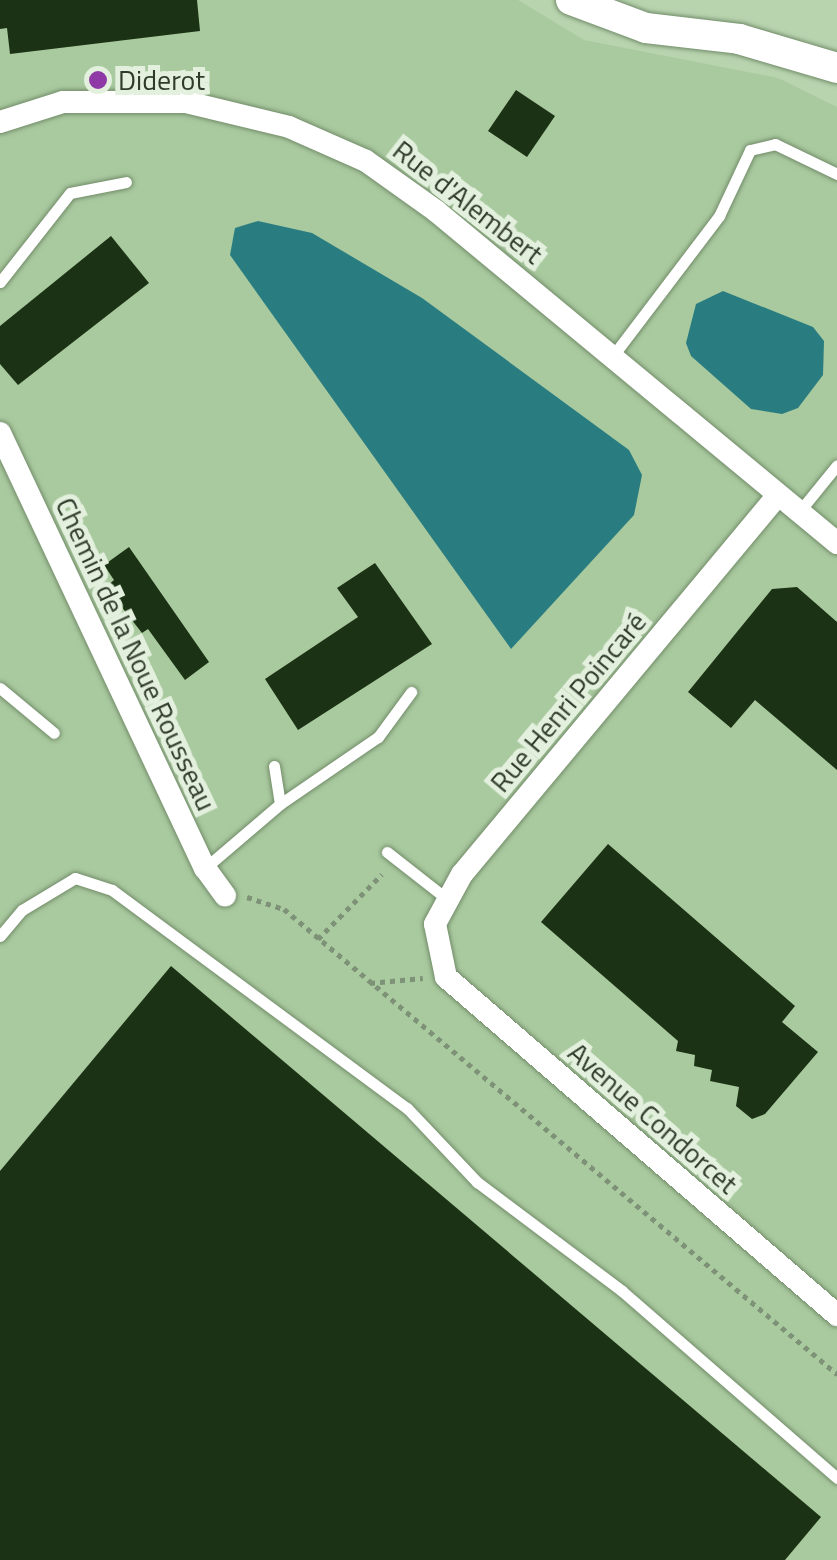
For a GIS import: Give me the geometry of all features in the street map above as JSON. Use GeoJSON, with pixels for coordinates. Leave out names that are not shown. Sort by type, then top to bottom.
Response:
{"type":"FeatureCollection","features":[{"type":"Feature","properties":{"kind":"street"},"geometry":{"type":"LineString","coordinates":[[571,0],[646,28],[739,39],[837,68]]}},
{"type":"Feature","properties":{"kind":"street","name":"Rue d'Alembert"},"geometry":{"type":"LineString","coordinates":[[0,122],[63,102],[186,102],[289,127],[380,171],[837,543]]}},
{"type":"Feature","properties":{"kind":"street","name":"Chemin de la Noue Rousseau"},"geometry":{"type":"LineString","coordinates":[[0,433],[205,868],[225,896]]}},
{"type":"Feature","properties":{"kind":"street","name":"Rue Henri Poincaré"},"geometry":{"type":"LineString","coordinates":[[442,969],[435,924],[447,899],[778,495]]}},
{"type":"Feature","properties":{"kind":"street","name":"Avenue Condorcet"},"geometry":{"type":"LineString","coordinates":[[442,969],[837,1315]]}},
{"type":"Feature","properties":{"kind":"lane"},"geometry":{"type":"LineString","coordinates":[[612,357],[719,216],[750,150],[776,144],[837,174]]}},
{"type":"Feature","properties":{"kind":"lane"},"geometry":{"type":"LineString","coordinates":[[0,282],[70,193],[126,182]]}},
{"type":"Feature","properties":{"kind":"lane"},"geometry":{"type":"LineString","coordinates":[[799,512],[837,465]]}},
{"type":"Feature","properties":{"kind":"lane"},"geometry":{"type":"LineString","coordinates":[[0,688],[54,733]]}},
{"type":"Feature","properties":{"kind":"lane"},"geometry":{"type":"LineString","coordinates":[[205,868],[280,804],[378,737],[411,692]]}},
{"type":"Feature","properties":{"kind":"lane"},"geometry":{"type":"LineString","coordinates":[[274,766],[280,804]]}},
{"type":"Feature","properties":{"kind":"lane"},"geometry":{"type":"LineString","coordinates":[[387,852],[447,899]]}},
{"type":"Feature","properties":{"kind":"lane"},"geometry":{"type":"LineString","coordinates":[[0,936],[22,910],[75,878],[112,890],[407,1108],[477,1182],[622,1291],[837,1478]]}},
{"type":"Feature","properties":{"kind":"path"},"geometry":{"type":"LineString","coordinates":[[318,939],[390,866],[401,864]]}},
{"type":"Feature","properties":{"kind":"path"},"geometry":{"type":"LineString","coordinates":[[225,896],[270,903],[318,939],[837,1374]]}},
{"type":"Feature","properties":{"kind":"path"},"geometry":{"type":"LineString","coordinates":[[370,983],[442,969]]}},
{"type":"Feature","properties":{"kind":"shaded area"},"geometry":{"type":"Polygon","coordinates":[[[0,0],[518,0],[584,40],[778,78],[837,107],[837,1560],[0,1560],[0,0]]]}},
{"type":"Feature","properties":{"kind":"water"},"geometry":{"type":"Polygon","coordinates":[[[258,221],[312,233],[422,298],[629,450],[642,475],[634,515],[511,649],[230,255],[235,228],[258,221]]]}},
{"type":"Feature","properties":{"kind":"water"},"geometry":{"type":"Polygon","coordinates":[[[723,291],[813,327],[824,341],[823,375],[798,408],[782,414],[751,409],[691,356],[686,343],[696,304],[723,291]]]}},
{"type":"Feature","properties":{"kind":"building"},"geometry":{"type":"Polygon","coordinates":[[[0,0],[197,0],[200,31],[10,54],[7,28],[0,29],[0,0]]]}},
{"type":"Feature","properties":{"kind":"building"},"geometry":{"type":"Polygon","coordinates":[[[516,90],[555,116],[527,157],[488,131],[516,90]]]}},
{"type":"Feature","properties":{"kind":"building"},"geometry":{"type":"Polygon","coordinates":[[[111,236],[149,283],[18,385],[0,364],[0,326],[111,236]]]}},
{"type":"Feature","properties":{"kind":"building"},"geometry":{"type":"Polygon","coordinates":[[[129,547],[209,662],[185,680],[148,629],[142,633],[106,587],[114,580],[104,565],[129,547]]]}},
{"type":"Feature","properties":{"kind":"building"},"geometry":{"type":"Polygon","coordinates":[[[375,563],[432,644],[298,730],[265,679],[358,617],[337,588],[375,563]]]}},
{"type":"Feature","properties":{"kind":"building"},"geometry":{"type":"Polygon","coordinates":[[[797,587],[837,622],[837,770],[755,700],[731,728],[688,692],[772,589],[797,587]]]}},
{"type":"Feature","properties":{"kind":"building"},"geometry":{"type":"Polygon","coordinates":[[[608,844],[795,1006],[782,1022],[818,1052],[765,1114],[752,1119],[736,1106],[739,1087],[710,1081],[712,1070],[694,1066],[695,1055],[676,1051],[678,1041],[541,922],[608,844]]]}},
{"type":"Feature","properties":{"kind":"building"},"geometry":{"type":"Polygon","coordinates":[[[171,966],[821,1517],[785,1560],[0,1560],[0,1171],[171,966]]]}},
{"type":"Feature","properties":{"kind":"place","name":"Diderot"},"geometry":{"type":"Point","coordinates":[98,80]}}]}
